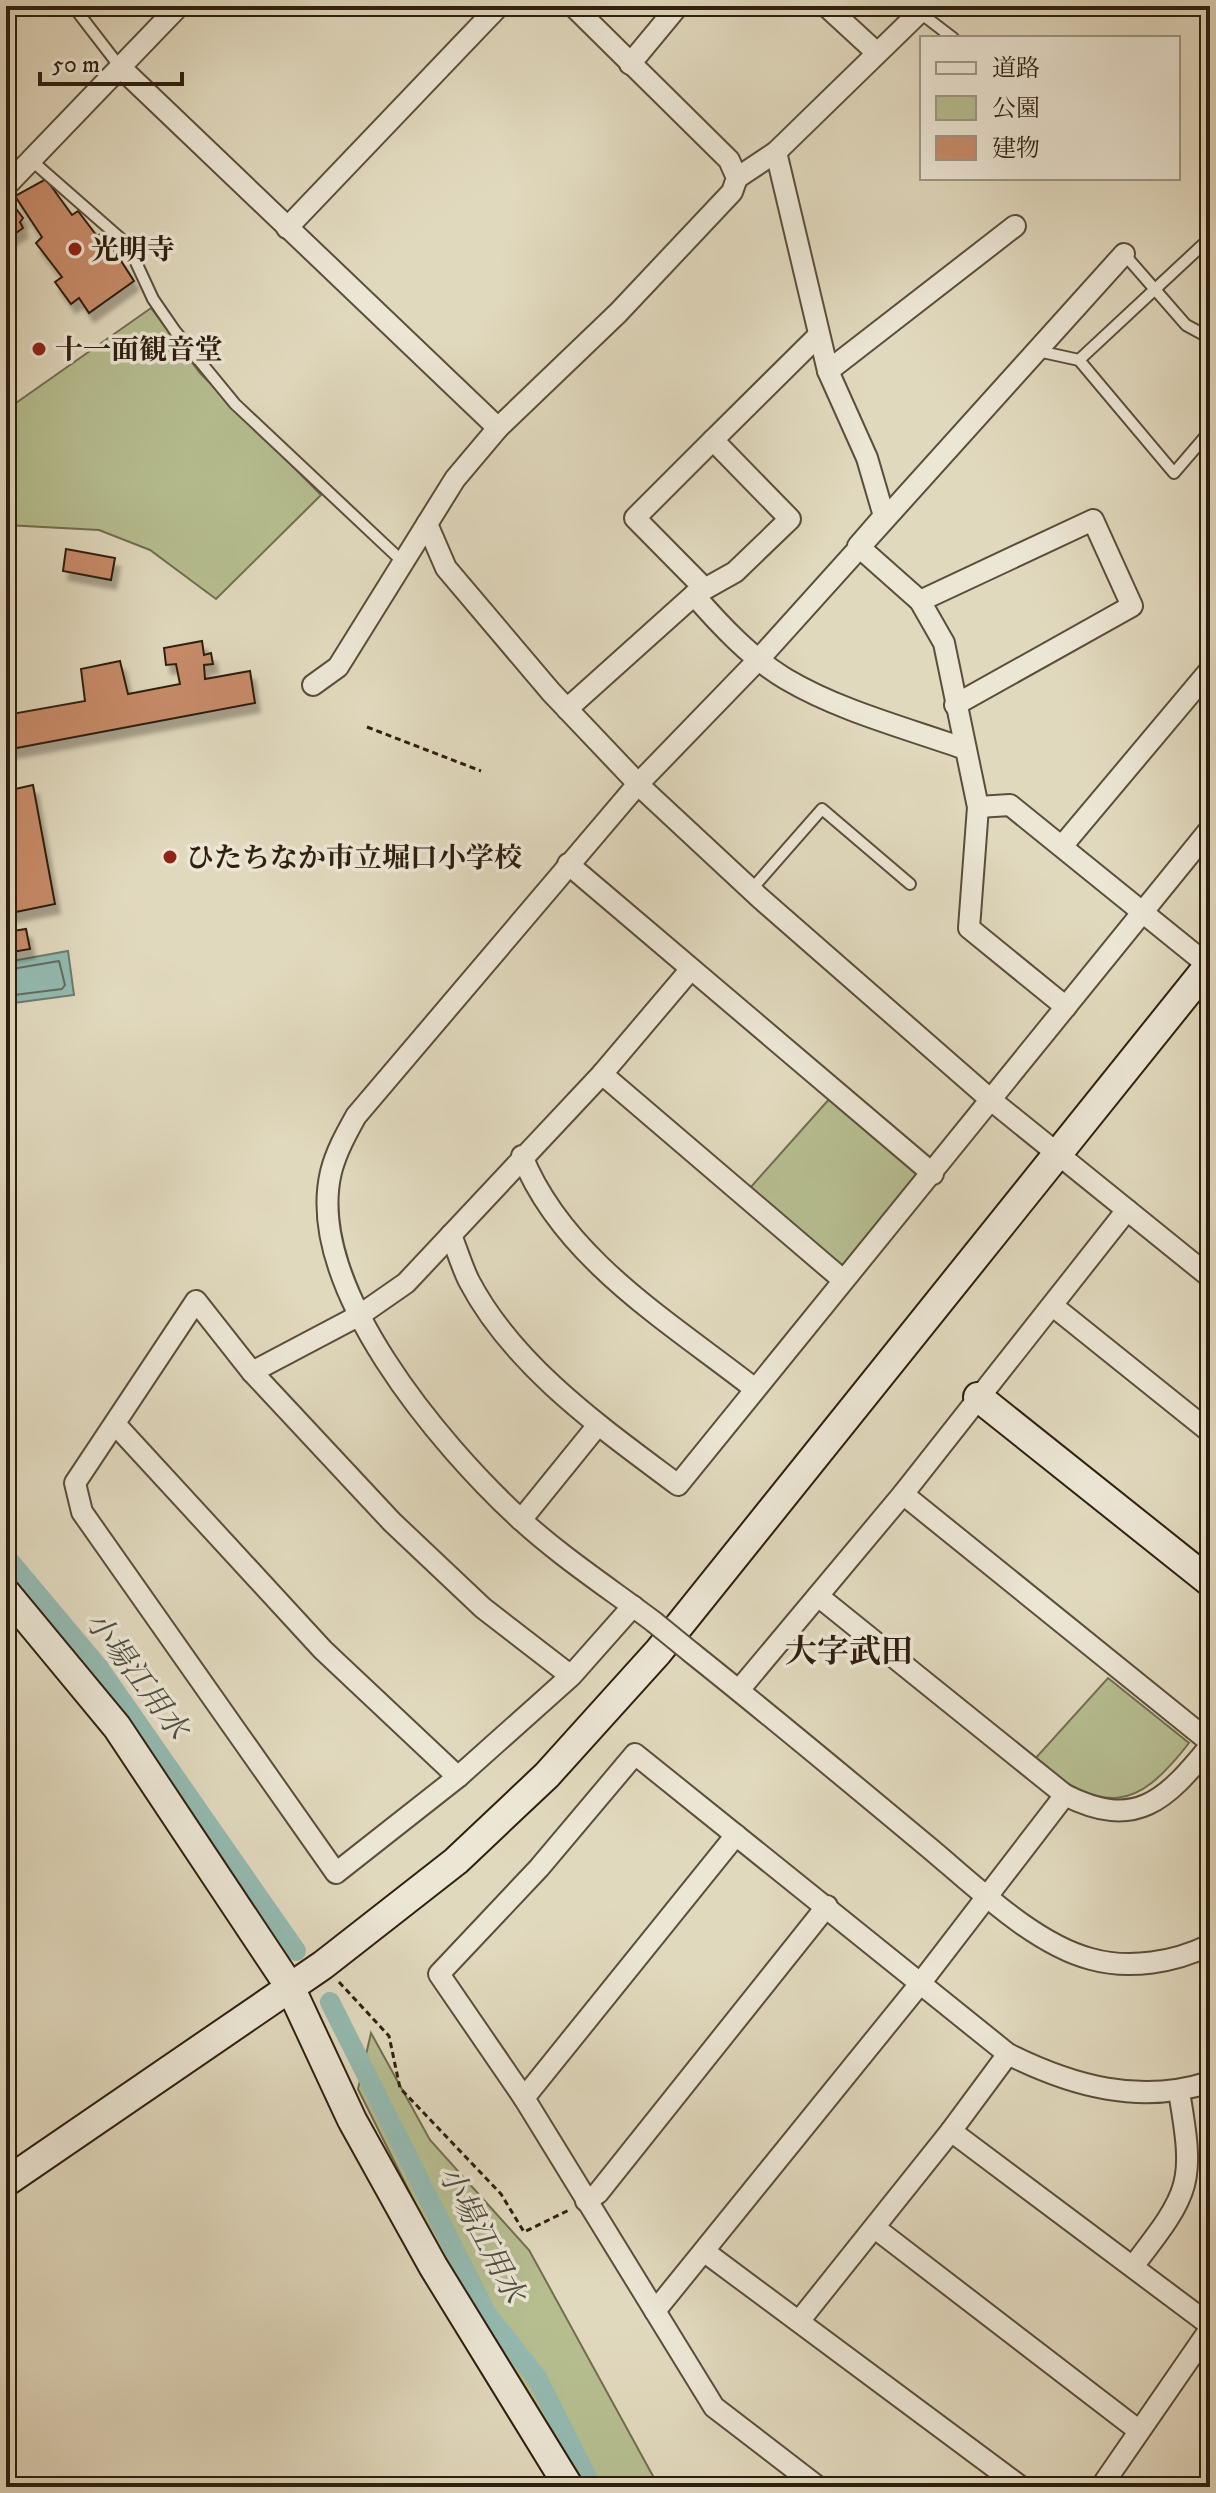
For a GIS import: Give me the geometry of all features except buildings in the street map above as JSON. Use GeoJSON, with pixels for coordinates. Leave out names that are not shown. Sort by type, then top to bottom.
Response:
{"type":"FeatureCollection","features":[{"type":"Feature","properties":{"kind":"street"},"geometry":{"type":"LineString","coordinates":[[6,186],[179,6]]}},
{"type":"Feature","properties":{"kind":"street"},"geometry":{"type":"LineString","coordinates":[[287,228],[499,6]]}},
{"type":"Feature","properties":{"kind":"street"},"geometry":{"type":"LineString","coordinates":[[573,6],[729,160],[737,178]]}},
{"type":"Feature","properties":{"kind":"street"},"geometry":{"type":"LineString","coordinates":[[630,64],[678,6]]}},
{"type":"Feature","properties":{"kind":"street"},"geometry":{"type":"LineString","coordinates":[[826,6],[877,53]]}},
{"type":"Feature","properties":{"kind":"street"},"geometry":{"type":"LineString","coordinates":[[313,685],[338,667],[455,479],[498,428],[618,313],[732,192],[737,178],[776,152],[922,9]]}},
{"type":"Feature","properties":{"kind":"street"},"geometry":{"type":"LineString","coordinates":[[120,67],[498,428]]}},
{"type":"Feature","properties":{"kind":"street"},"geometry":{"type":"LineString","coordinates":[[776,152],[828,371],[867,458],[884,516]]}},
{"type":"Feature","properties":{"kind":"street"},"geometry":{"type":"LineString","coordinates":[[828,371],[1015,226]]}},
{"type":"Feature","properties":{"kind":"street"},"geometry":{"type":"LineString","coordinates":[[1124,254],[884,516],[759,659],[638,784],[356,1116],[340,1146],[331,1173],[328,1203],[332,1238],[360,1315],[393,1371],[452,1450],[521,1520],[739,1690],[988,1896],[1058,1947],[1093,1960],[1128,1963],[1164,1961],[1210,1945]]}},
{"type":"Feature","properties":{"kind":"street"},"geometry":{"type":"LineString","coordinates":[[819,335],[635,518],[759,659],[786,679],[847,707],[965,749]]}},
{"type":"Feature","properties":{"kind":"street"},"geometry":{"type":"LineString","coordinates":[[567,709],[699,592],[735,572],[790,519],[713,440]]}},
{"type":"Feature","properties":{"kind":"street"},"geometry":{"type":"LineString","coordinates":[[920,601],[1093,520],[1132,606],[955,705]]}},
{"type":"Feature","properties":{"kind":"street"},"geometry":{"type":"LineString","coordinates":[[427,524],[446,568],[567,709],[638,784],[751,890],[991,1100],[1210,1277]]}},
{"type":"Feature","properties":{"kind":"street"},"geometry":{"type":"LineString","coordinates":[[858,546],[920,601],[944,643],[978,807],[969,928],[1066,1007]]}},
{"type":"Feature","properties":{"kind":"street"},"geometry":{"type":"LineString","coordinates":[[1063,845],[1210,670]]}},
{"type":"Feature","properties":{"kind":"street"},"geometry":{"type":"LineString","coordinates":[[6,2182],[323,1965],[456,1861],[594,1726],[658,1652],[1210,965],[1010,805],[978,807]]}},
{"type":"Feature","properties":{"kind":"street"},"geometry":{"type":"LineString","coordinates":[[451,1235],[469,1281],[535,1367],[598,1425],[678,1485],[1210,829]]}},
{"type":"Feature","properties":{"kind":"street"},"geometry":{"type":"LineString","coordinates":[[568,864],[933,1174]]}},
{"type":"Feature","properties":{"kind":"street"},"geometry":{"type":"LineString","coordinates":[[252,1372],[360,1315],[406,1283],[602,1074],[691,969]]}},
{"type":"Feature","properties":{"kind":"street"},"geometry":{"type":"LineString","coordinates":[[602,1074],[843,1280]]}},
{"type":"Feature","properties":{"kind":"street"},"geometry":{"type":"LineString","coordinates":[[522,1156],[532,1180],[572,1239],[755,1389]]}},
{"type":"Feature","properties":{"kind":"street"},"geometry":{"type":"LineString","coordinates":[[739,1690],[903,1494],[1127,1210]]}},
{"type":"Feature","properties":{"kind":"street"},"geometry":{"type":"LineString","coordinates":[[571,1676],[471,1598],[392,1522],[252,1372],[196,1301],[75,1483],[82,1512],[336,1873],[458,1777],[571,1676],[633,1606]]}},
{"type":"Feature","properties":{"kind":"street"},"geometry":{"type":"LineString","coordinates":[[1053,1306],[1210,1432]]}},
{"type":"Feature","properties":{"kind":"street"},"geometry":{"type":"LineString","coordinates":[[978,1397],[1210,1582]]}},
{"type":"Feature","properties":{"kind":"street"},"geometry":{"type":"LineString","coordinates":[[115,1424],[323,1650],[458,1777]]}},
{"type":"Feature","properties":{"kind":"street"},"geometry":{"type":"LineString","coordinates":[[521,1520],[598,1425]]}},
{"type":"Feature","properties":{"kind":"street"},"geometry":{"type":"LineString","coordinates":[[818,1596],[1065,1795],[1106,1811],[1129,1811],[1153,1803],[1175,1789],[1210,1744],[903,1494]]}},
{"type":"Feature","properties":{"kind":"street"},"geometry":{"type":"LineString","coordinates":[[6,1593],[117,1727],[290,1987],[352,2120],[426,2253],[569,2487]]}},
{"type":"Feature","properties":{"kind":"street"},"geometry":{"type":"LineString","coordinates":[[818,2487],[714,2407],[524,2098],[439,1974],[539,1868],[635,1754],[1008,2054],[1050,2074],[1106,2090],[1179,2092],[1210,2082]]}},
{"type":"Feature","properties":{"kind":"street"},"geometry":{"type":"LineString","coordinates":[[655,2311],[919,1985],[1065,1795]]}},
{"type":"Feature","properties":{"kind":"street"},"geometry":{"type":"LineString","coordinates":[[524,2098],[736,1835]]}},
{"type":"Feature","properties":{"kind":"street"},"geometry":{"type":"LineString","coordinates":[[586,2201],[598,2193],[827,1906]]}},
{"type":"Feature","properties":{"kind":"street"},"geometry":{"type":"LineString","coordinates":[[800,2320],[951,2131],[1008,2054]]}},
{"type":"Feature","properties":{"kind":"street"},"geometry":{"type":"LineString","coordinates":[[1134,2265],[1168,2222],[1183,2193],[1190,2170],[1179,2092]]}},
{"type":"Feature","properties":{"kind":"street"},"geometry":{"type":"LineString","coordinates":[[951,2131],[1134,2265],[1210,2327],[1101,2487]]}},
{"type":"Feature","properties":{"kind":"street"},"geometry":{"type":"LineString","coordinates":[[875,2228],[1138,2430]]}},
{"type":"Feature","properties":{"kind":"street"},"geometry":{"type":"LineString","coordinates":[[705,2252],[1021,2487]]}},
{"type":"Feature","properties":{"kind":"lane"},"geometry":{"type":"LineString","coordinates":[[73,6],[120,67]]}},
{"type":"Feature","properties":{"kind":"lane"},"geometry":{"type":"LineString","coordinates":[[922,9],[951,36]]}},
{"type":"Feature","properties":{"kind":"lane"},"geometry":{"type":"LineString","coordinates":[[31,160],[128,245],[153,299],[235,404],[403,562]]}},
{"type":"Feature","properties":{"kind":"lane"},"geometry":{"type":"LineString","coordinates":[[1079,360],[1210,238]]}},
{"type":"Feature","properties":{"kind":"lane"},"geometry":{"type":"LineString","coordinates":[[1124,254],[1186,325],[1210,338]]}},
{"type":"Feature","properties":{"kind":"lane"},"geometry":{"type":"LineString","coordinates":[[1036,351],[1079,360],[1174,473],[1210,431]]}},
{"type":"Feature","properties":{"kind":"lane"},"geometry":{"type":"LineString","coordinates":[[751,890],[822,809],[910,884]]}},
{"type":"Feature","properties":{"kind":"path"},"geometry":{"type":"LineString","coordinates":[[367,727],[481,771]]}},
{"type":"Feature","properties":{"kind":"path"},"geometry":{"type":"LineString","coordinates":[[323,1965],[389,2036],[400,2088],[501,2194],[524,2232],[586,2201]]}},
{"type":"Feature","properties":{"kind":"green space"},"geometry":{"type":"Polygon","coordinates":[[[151,308],[200,373],[321,495],[216,599],[150,550],[99,530],[6,525],[6,410],[151,308]]]}},
{"type":"Feature","properties":{"kind":"green space"},"geometry":{"type":"Polygon","coordinates":[[[831,1097],[919,1172],[848,1265],[837,1264],[750,1188],[831,1097]]]}},
{"type":"Feature","properties":{"kind":"green space"},"geometry":{"type":"Polygon","coordinates":[[[1108,1678],[1189,1743],[1152,1783],[1117,1798],[1080,1790],[1033,1761],[1108,1678]]]}},
{"type":"Feature","properties":{"kind":"green space"},"geometry":{"type":"Polygon","coordinates":[[[371,2033],[430,2140],[529,2250],[659,2487],[578,2487],[441,2255],[358,2089],[371,2033]]]}},
{"type":"Feature","properties":{"kind":"water"},"geometry":{"type":"Polygon","coordinates":[[[68,951],[74,995],[6,1004],[6,962],[68,951]]]}},
{"type":"Feature","properties":{"kind":"waterway","name":"小場江用水"},"geometry":{"type":"LineString","coordinates":[[6,1557],[99,1668],[296,1951]]}},
{"type":"Feature","properties":{"kind":"waterway","name":"小場江用水"},"geometry":{"type":"LineString","coordinates":[[330,2002],[486,2313],[537,2378],[592,2487]]}},
{"type":"Feature","properties":{"kind":"place","name":"光明寺"},"geometry":{"type":"Point","coordinates":[75,249]}},
{"type":"Feature","properties":{"kind":"place","name":"十一面観音堂"},"geometry":{"type":"Point","coordinates":[39,349]}},
{"type":"Feature","properties":{"kind":"place","name":"ひたちなか市立堀口小学校"},"geometry":{"type":"Point","coordinates":[170,857]}},
{"type":"Feature","properties":{"kind":"district","name":"大字武田"},"geometry":{"type":"Point","coordinates":[849,1651]}}]}
